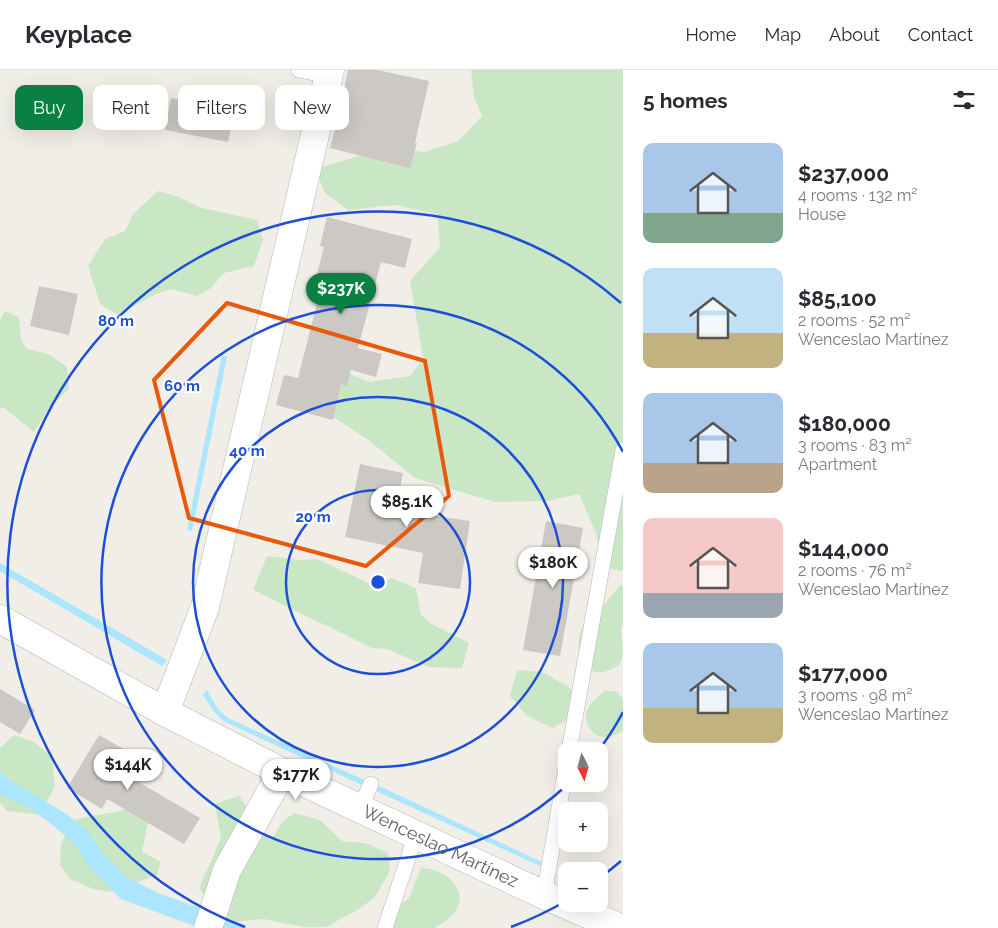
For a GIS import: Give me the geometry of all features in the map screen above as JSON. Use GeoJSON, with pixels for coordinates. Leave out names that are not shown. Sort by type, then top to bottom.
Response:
{"type":"FeatureCollection","features":[{"type":"Feature","properties":{"kind":"street"},"geometry":{"type":"LineString","coordinates":[[165,712],[206,607],[330,73]]}},
{"type":"Feature","properties":{"kind":"street","name":"Wenceslao Martínez"},"geometry":{"type":"LineString","coordinates":[[0,619],[165,712],[282,772],[365,795],[416,834],[544,895],[620,928]]}},
{"type":"Feature","properties":{"kind":"street"},"geometry":{"type":"LineString","coordinates":[[208,928],[227,870],[282,772]]}},
{"type":"Feature","properties":{"kind":"lane"},"geometry":{"type":"LineString","coordinates":[[299,70],[330,73]]}},
{"type":"Feature","properties":{"kind":"lane"},"geometry":{"type":"LineString","coordinates":[[571,742],[623,450]]}},
{"type":"Feature","properties":{"kind":"lane"},"geometry":{"type":"LineString","coordinates":[[544,895],[562,792]]}},
{"type":"Feature","properties":{"kind":"lane"},"geometry":{"type":"LineString","coordinates":[[385,928],[416,834]]}},
{"type":"Feature","properties":{"kind":"highlighted area"},"geometry":{"type":"Polygon","coordinates":[[[227,303],[425,361],[449,496],[366,566],[189,518],[154,380],[227,303]]]}},
{"type":"Feature","properties":{"kind":"green space"},"geometry":{"type":"Polygon","coordinates":[[[471,70],[623,70],[623,571],[605,568],[596,533],[579,494],[547,501],[495,502],[415,478],[367,439],[309,401],[334,367],[369,382],[410,376],[423,358],[410,281],[440,247],[437,214],[395,205],[348,210],[325,193],[315,169],[386,148],[425,152],[458,141],[482,116],[474,97],[471,70]]]}},
{"type":"Feature","properties":{"kind":"green space"},"geometry":{"type":"Polygon","coordinates":[[[158,191],[176,196],[202,208],[257,220],[263,240],[254,266],[224,273],[211,288],[197,296],[171,289],[156,294],[118,315],[100,304],[88,266],[105,239],[125,231],[133,214],[158,191]]]}},
{"type":"Feature","properties":{"kind":"green space"},"geometry":{"type":"Polygon","coordinates":[[[5,311],[19,317],[21,339],[27,349],[48,354],[67,367],[69,389],[50,406],[34,432],[3,407],[0,409],[0,320],[5,311]]]}},
{"type":"Feature","properties":{"kind":"green space"},"geometry":{"type":"Polygon","coordinates":[[[267,556],[302,560],[317,559],[373,585],[392,578],[416,588],[421,615],[432,624],[469,643],[462,668],[429,667],[387,649],[372,648],[253,590],[267,556]]]}},
{"type":"Feature","properties":{"kind":"green space"},"geometry":{"type":"Polygon","coordinates":[[[623,585],[623,624],[621,629],[623,653],[620,664],[610,670],[601,672],[588,670],[582,667],[579,653],[580,633],[586,621],[602,607],[623,585]]]}},
{"type":"Feature","properties":{"kind":"green space"},"geometry":{"type":"Polygon","coordinates":[[[517,670],[542,672],[569,687],[578,698],[577,714],[553,728],[527,716],[510,696],[517,670]]]}},
{"type":"Feature","properties":{"kind":"green space"},"geometry":{"type":"Polygon","coordinates":[[[604,691],[616,691],[623,699],[623,731],[606,737],[594,733],[587,724],[586,719],[588,708],[604,691]]]}},
{"type":"Feature","properties":{"kind":"green space"},"geometry":{"type":"Polygon","coordinates":[[[14,735],[32,741],[52,756],[55,786],[40,815],[7,811],[0,803],[0,748],[14,735]]]}},
{"type":"Feature","properties":{"kind":"green space"},"geometry":{"type":"Polygon","coordinates":[[[239,796],[271,841],[282,822],[294,813],[320,820],[342,841],[365,843],[388,853],[390,871],[375,897],[359,909],[326,927],[303,927],[264,919],[225,923],[199,888],[221,838],[215,804],[239,796]]]}},
{"type":"Feature","properties":{"kind":"green space"},"geometry":{"type":"Polygon","coordinates":[[[130,805],[150,813],[142,852],[161,862],[157,875],[111,892],[93,889],[70,879],[60,865],[61,843],[76,819],[120,811],[130,805]]]}},
{"type":"Feature","properties":{"kind":"green space"},"geometry":{"type":"Polygon","coordinates":[[[421,868],[442,873],[456,886],[459,902],[455,911],[447,920],[434,928],[388,928],[394,910],[409,898],[421,868]]]}},
{"type":"Feature","properties":{"kind":"water"},"geometry":{"type":"Polygon","coordinates":[[[222,354],[227,357],[192,531],[187,530],[222,354]]]}},
{"type":"Feature","properties":{"kind":"water"},"geometry":{"type":"Polygon","coordinates":[[[0,563],[167,660],[162,666],[0,571],[0,563]]]}},
{"type":"Feature","properties":{"kind":"water"},"geometry":{"type":"Polygon","coordinates":[[[207,690],[218,709],[228,718],[364,780],[362,785],[225,722],[215,713],[205,698],[203,694],[207,690]]]}},
{"type":"Feature","properties":{"kind":"water"},"geometry":{"type":"Polygon","coordinates":[[[0,771],[6,778],[68,815],[88,832],[104,854],[126,877],[158,893],[247,928],[200,928],[121,899],[89,867],[76,846],[59,830],[28,807],[0,794],[0,771]]]}},
{"type":"Feature","properties":{"kind":"water"},"geometry":{"type":"Polygon","coordinates":[[[379,786],[542,862],[540,866],[376,791],[379,786]]]}},
{"type":"Feature","properties":{"kind":"building"},"geometry":{"type":"Polygon","coordinates":[[[348,70],[377,70],[429,81],[415,143],[417,143],[410,168],[330,148],[335,130],[349,130],[349,85],[345,85],[348,70]]]}},
{"type":"Feature","properties":{"kind":"building"},"geometry":{"type":"Polygon","coordinates":[[[171,98],[178,99],[178,130],[230,130],[228,142],[165,130],[168,130],[171,98]]]}},
{"type":"Feature","properties":{"kind":"building"},"geometry":{"type":"Polygon","coordinates":[[[327,217],[412,239],[405,268],[381,262],[358,348],[382,354],[376,377],[351,370],[347,386],[341,384],[333,420],[276,405],[284,375],[298,378],[318,299],[311,297],[324,247],[320,246],[327,217]]]}},
{"type":"Feature","properties":{"kind":"building"},"geometry":{"type":"Polygon","coordinates":[[[39,286],[78,294],[69,335],[30,326],[39,286]]]}},
{"type":"Feature","properties":{"kind":"building"},"geometry":{"type":"Polygon","coordinates":[[[360,464],[403,473],[396,510],[470,521],[460,589],[418,583],[423,553],[345,537],[360,464]]]}},
{"type":"Feature","properties":{"kind":"building"},"geometry":{"type":"Polygon","coordinates":[[[546,521],[583,528],[560,656],[523,650],[546,521]]]}},
{"type":"Feature","properties":{"kind":"building"},"geometry":{"type":"Polygon","coordinates":[[[0,689],[35,710],[20,734],[0,722],[0,689]]]}},
{"type":"Feature","properties":{"kind":"building"},"geometry":{"type":"Polygon","coordinates":[[[99,735],[134,755],[123,773],[200,818],[184,844],[107,799],[102,809],[67,788],[99,735]]]}}]}
